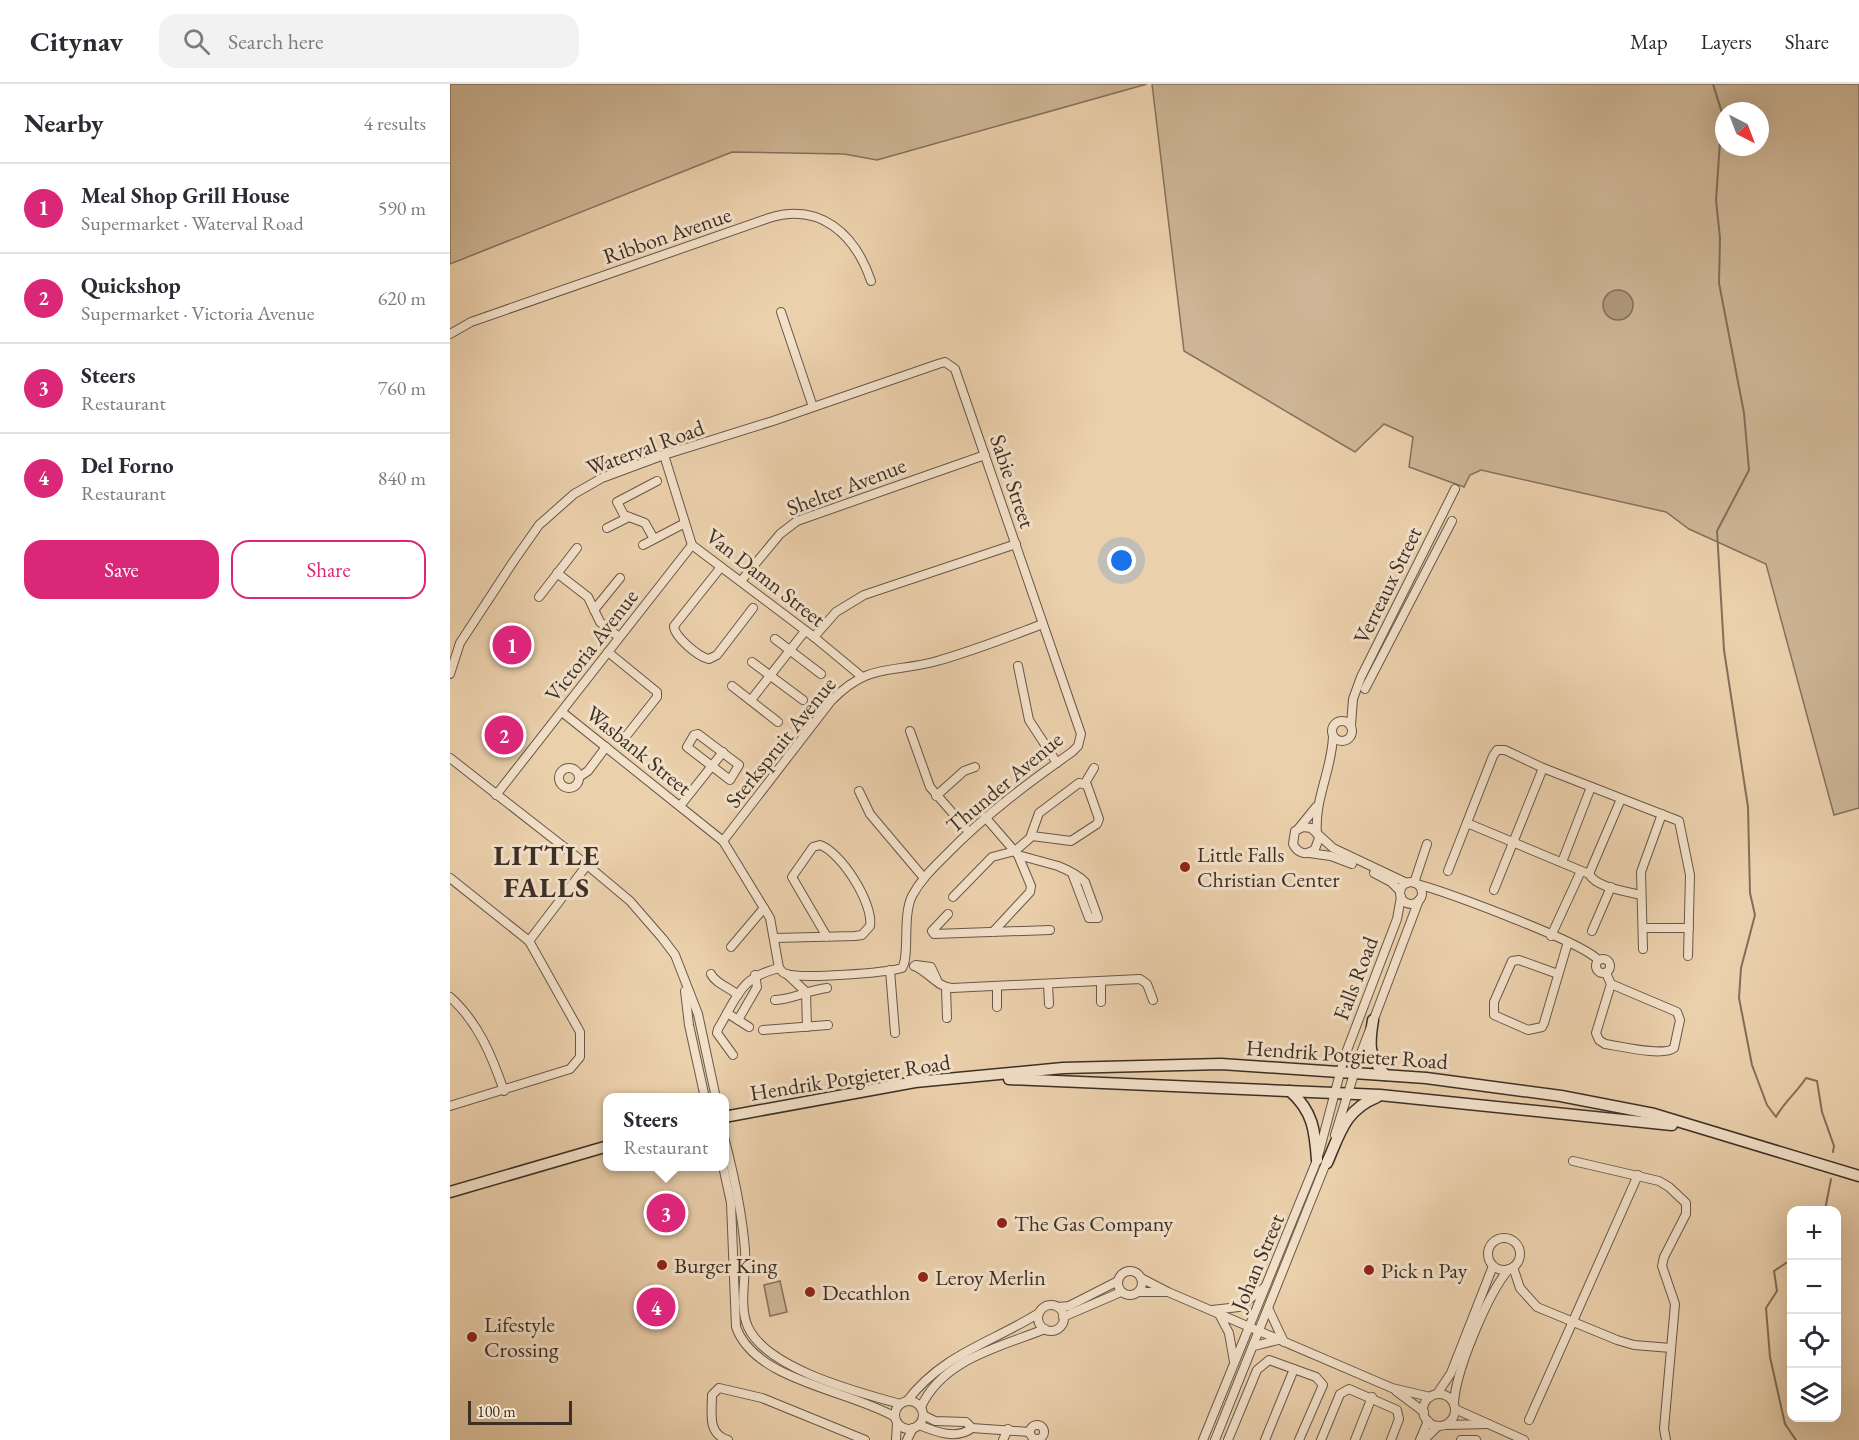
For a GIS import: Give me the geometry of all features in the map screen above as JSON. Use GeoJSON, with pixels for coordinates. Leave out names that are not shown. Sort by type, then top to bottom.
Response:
{"type":"FeatureCollection","features":[{"type":"Feature","properties":{"kind":"main road"},"geometry":{"type":"LineString","coordinates":[[1373,1020],[1369,1049],[1373,1060],[1385,1075]]}},
{"type":"Feature","properties":{"kind":"main road","name":"Hendrik Potgieter Road"},"geometry":{"type":"LineString","coordinates":[[729,1116],[915,1082],[982,1078],[1063,1068],[1139,1064],[1221,1064],[1355,1072],[1561,1096],[1654,1114],[1859,1176]]}},
{"type":"Feature","properties":{"kind":"main road","name":"Hendrik Potgieter Road"},"geometry":{"type":"LineString","coordinates":[[982,1078],[1380,1095],[1705,1129]]}},
{"type":"Feature","properties":{"kind":"main road"},"geometry":{"type":"LineString","coordinates":[[1290,1092],[1302,1101],[1312,1119],[1322,1161]]}},
{"type":"Feature","properties":{"kind":"main road"},"geometry":{"type":"LineString","coordinates":[[1322,1161],[1350,1114],[1361,1103],[1380,1095]]}},
{"type":"Feature","properties":{"kind":"main road"},"geometry":{"type":"LineString","coordinates":[[450,1192],[603,1147]]}},
{"type":"Feature","properties":{"kind":"street","name":"Ribbon Avenue"},"geometry":{"type":"LineString","coordinates":[[450,334],[482,318],[769,218],[792,213],[825,222],[848,237],[864,262],[871,281]]}},
{"type":"Feature","properties":{"kind":"street"},"geometry":{"type":"LineString","coordinates":[[781,312],[813,407]]}},
{"type":"Feature","properties":{"kind":"street","name":"Sabie Street"},"geometry":{"type":"LineString","coordinates":[[938,364],[945,362],[955,369],[1043,624]]}},
{"type":"Feature","properties":{"kind":"street","name":"Waterval Road"},"geometry":{"type":"LineString","coordinates":[[450,674],[460,643],[513,562],[539,525],[574,494],[602,478],[664,455],[938,364]]}},
{"type":"Feature","properties":{"kind":"street","name":"Van Damn Street"},"geometry":{"type":"LineString","coordinates":[[664,455],[692,545],[814,637],[861,676]]}},
{"type":"Feature","properties":{"kind":"street","name":"Shelter Avenue"},"geometry":{"type":"LineString","coordinates":[[741,581],[780,534],[797,521],[985,455]]}},
{"type":"Feature","properties":{"kind":"street"},"geometry":{"type":"LineString","coordinates":[[654,539],[645,523],[628,518],[622,513],[617,500],[657,481]]}},
{"type":"Feature","properties":{"kind":"street","name":"Verreaux Street"},"geometry":{"type":"LineString","coordinates":[[1338,721],[1353,699],[1361,677],[1455,489]]}},
{"type":"Feature","properties":{"kind":"street"},"geometry":{"type":"LineString","coordinates":[[608,528],[628,518]]}},
{"type":"Feature","properties":{"kind":"street"},"geometry":{"type":"LineString","coordinates":[[1365,689],[1452,520]]}},
{"type":"Feature","properties":{"kind":"street"},"geometry":{"type":"LineString","coordinates":[[643,545],[685,523]]}},
{"type":"Feature","properties":{"kind":"street"},"geometry":{"type":"LineString","coordinates":[[814,637],[836,612],[864,595],[1016,544]]}},
{"type":"Feature","properties":{"kind":"street","name":"Victoria Avenue"},"geometry":{"type":"LineString","coordinates":[[496,795],[692,545]]}},
{"type":"Feature","properties":{"kind":"street"},"geometry":{"type":"LineString","coordinates":[[539,597],[577,548]]}},
{"type":"Feature","properties":{"kind":"street"},"geometry":{"type":"LineString","coordinates":[[721,567],[674,626],[676,632],[702,657],[709,659],[717,655],[753,608]]}},
{"type":"Feature","properties":{"kind":"street"},"geometry":{"type":"LineString","coordinates":[[557,573],[588,597],[600,622],[619,638]]}},
{"type":"Feature","properties":{"kind":"street"},"geometry":{"type":"LineString","coordinates":[[594,610],[620,578]]}},
{"type":"Feature","properties":{"kind":"street","name":"Sterkspruit Avenue"},"geometry":{"type":"LineString","coordinates":[[723,841],[831,701],[848,684],[861,676],[949,657],[1043,624]]}},
{"type":"Feature","properties":{"kind":"street","name":"Thunder Avenue"},"geometry":{"type":"LineString","coordinates":[[905,962],[906,915],[912,897],[924,878],[984,817],[1078,746],[1081,734],[1043,624]]}},
{"type":"Feature","properties":{"kind":"street"},"geometry":{"type":"LineString","coordinates":[[751,700],[805,631]]}},
{"type":"Feature","properties":{"kind":"street"},"geometry":{"type":"LineString","coordinates":[[776,639],[821,674]]}},
{"type":"Feature","properties":{"kind":"street"},"geometry":{"type":"LineString","coordinates":[[450,641],[460,643]]}},
{"type":"Feature","properties":{"kind":"street"},"geometry":{"type":"LineString","coordinates":[[608,652],[657,692],[657,697],[623,740]]}},
{"type":"Feature","properties":{"kind":"street"},"geometry":{"type":"LineString","coordinates":[[752,662],[803,700]]}},
{"type":"Feature","properties":{"kind":"street"},"geometry":{"type":"LineString","coordinates":[[1018,666],[1029,720],[1057,763]]}},
{"type":"Feature","properties":{"kind":"street"},"geometry":{"type":"LineString","coordinates":[[732,686],[778,722]]}},
{"type":"Feature","properties":{"kind":"street","name":"Verreaux Street"},"geometry":{"type":"LineString","coordinates":[[1351,725],[1353,699]]}},
{"type":"Feature","properties":{"kind":"street","name":"Wasbank Street"},"geometry":{"type":"LineString","coordinates":[[561,712],[723,841],[765,908],[774,927],[779,968]]}},
{"type":"Feature","properties":{"kind":"street"},"geometry":{"type":"LineString","coordinates":[[1330,765],[1352,734],[1351,725],[1345,721],[1338,721],[1332,729],[1330,765],[1316,807],[1293,835],[1293,844],[1298,852],[1332,856],[1387,879],[1410,904],[1420,898],[1442,892]]}},
{"type":"Feature","properties":{"kind":"street"},"geometry":{"type":"LineString","coordinates":[[910,730],[924,776],[936,796],[969,832]]}},
{"type":"Feature","properties":{"kind":"street"},"geometry":{"type":"LineString","coordinates":[[698,734],[723,752],[740,765],[729,780],[687,747],[694,735],[698,734]]}},
{"type":"Feature","properties":{"kind":"street"},"geometry":{"type":"LineString","coordinates":[[1333,736],[1337,741],[1346,741]]}},
{"type":"Feature","properties":{"kind":"street"},"geometry":{"type":"LineString","coordinates":[[579,777],[588,771],[606,747]]}},
{"type":"Feature","properties":{"kind":"street"},"geometry":{"type":"LineString","coordinates":[[1448,871],[1497,750],[1505,750],[1543,768],[1679,821],[1690,875],[1688,956]]}},
{"type":"Feature","properties":{"kind":"street"},"geometry":{"type":"LineString","coordinates":[[680,806],[723,752]]}},
{"type":"Feature","properties":{"kind":"street"},"geometry":{"type":"LineString","coordinates":[[450,758],[587,865],[630,902],[650,923],[675,955],[698,1014],[715,1093]]}},
{"type":"Feature","properties":{"kind":"street"},"geometry":{"type":"LineString","coordinates":[[936,796],[964,771],[975,766]]}},
{"type":"Feature","properties":{"kind":"street"},"geometry":{"type":"LineString","coordinates":[[1084,783],[1094,768]]}},
{"type":"Feature","properties":{"kind":"street"},"geometry":{"type":"LineString","coordinates":[[1494,890],[1543,768]]}},
{"type":"Feature","properties":{"kind":"street"},"geometry":{"type":"LineString","coordinates":[[1017,853],[1032,836],[1039,813],[1079,783],[1084,783]]}},
{"type":"Feature","properties":{"kind":"street"},"geometry":{"type":"LineString","coordinates":[[1032,836],[1071,841],[1098,823],[1089,788],[1084,783]]}},
{"type":"Feature","properties":{"kind":"street"},"geometry":{"type":"LineString","coordinates":[[1562,862],[1591,787]]}},
{"type":"Feature","properties":{"kind":"street"},"geometry":{"type":"LineString","coordinates":[[859,791],[870,814],[924,878]]}},
{"type":"Feature","properties":{"kind":"street"},"geometry":{"type":"LineString","coordinates":[[1551,936],[1621,799]]}},
{"type":"Feature","properties":{"kind":"street"},"geometry":{"type":"LineString","coordinates":[[1307,853],[1317,846],[1316,807]]}},
{"type":"Feature","properties":{"kind":"street"},"geometry":{"type":"LineString","coordinates":[[1643,949],[1641,872],[1662,814]]}},
{"type":"Feature","properties":{"kind":"street"},"geometry":{"type":"LineString","coordinates":[[984,817],[1017,853],[1031,886],[1030,892],[993,932]]}},
{"type":"Feature","properties":{"kind":"street"},"geometry":{"type":"LineString","coordinates":[[1467,823],[1585,872],[1592,879],[1641,895]]}},
{"type":"Feature","properties":{"kind":"street"},"geometry":{"type":"LineString","coordinates":[[1299,828],[1311,828],[1318,836],[1352,858],[1589,951],[1598,960],[1596,969],[1602,973],[1606,972],[1611,984],[1596,1033],[1599,1040],[1605,1044],[1667,1052],[1674,1048],[1680,1020],[1677,1012],[1611,984]]}},
{"type":"Feature","properties":{"kind":"street"},"geometry":{"type":"LineString","coordinates":[[1401,894],[1413,883],[1427,844]]}},
{"type":"Feature","properties":{"kind":"street"},"geometry":{"type":"LineString","coordinates":[[774,939],[827,937],[862,935],[871,922],[863,893],[832,853],[820,845],[813,847],[792,877],[827,937]]}},
{"type":"Feature","properties":{"kind":"street"},"geometry":{"type":"LineString","coordinates":[[953,897],[992,857],[1017,853],[1058,866],[1072,873],[1089,886],[1098,918],[1089,918],[1072,873]]}},
{"type":"Feature","properties":{"kind":"street"},"geometry":{"type":"LineString","coordinates":[[529,941],[587,865]]}},
{"type":"Feature","properties":{"kind":"street"},"geometry":{"type":"LineString","coordinates":[[450,878],[529,941],[579,1032],[581,1046],[576,1063],[570,1069],[450,1106]]}},
{"type":"Feature","properties":{"kind":"street"},"geometry":{"type":"LineString","coordinates":[[1413,883],[1421,890],[1420,898]]}},
{"type":"Feature","properties":{"kind":"street"},"geometry":{"type":"LineString","coordinates":[[1592,931],[1611,886]]}},
{"type":"Feature","properties":{"kind":"street","name":"Falls Road"},"geometry":{"type":"LineString","coordinates":[[1334,1093],[1340,1071],[1397,919],[1401,894]]}},
{"type":"Feature","properties":{"kind":"street","name":"Falls Road"},"geometry":{"type":"LineString","coordinates":[[1347,1094],[1395,958],[1420,898]]}},
{"type":"Feature","properties":{"kind":"street"},"geometry":{"type":"LineString","coordinates":[[731,947],[765,908]]}},
{"type":"Feature","properties":{"kind":"street"},"geometry":{"type":"LineString","coordinates":[[948,914],[932,931],[934,934],[1050,930]]}},
{"type":"Feature","properties":{"kind":"street"},"geometry":{"type":"LineString","coordinates":[[1643,928],[1689,928]]}},
{"type":"Feature","properties":{"kind":"street"},"geometry":{"type":"LineString","coordinates":[[1558,974],[1519,960],[1512,961],[1494,1002],[1494,1015],[1528,1030],[1538,1030],[1544,1023],[1568,942]]}},
{"type":"Feature","properties":{"kind":"street"},"geometry":{"type":"LineString","coordinates":[[1383,954],[1395,958]]}},
{"type":"Feature","properties":{"kind":"street"},"geometry":{"type":"LineString","coordinates":[[787,974],[842,974],[890,970],[905,962],[925,970],[946,988],[1143,980],[1153,1000]]}},
{"type":"Feature","properties":{"kind":"street"},"geometry":{"type":"LineString","coordinates":[[734,1055],[717,1032],[738,995],[755,975],[779,968],[806,992],[807,1028]]}},
{"type":"Feature","properties":{"kind":"street"},"geometry":{"type":"LineString","coordinates":[[890,970],[895,1033]]}},
{"type":"Feature","properties":{"kind":"street"},"geometry":{"type":"LineString","coordinates":[[711,974],[714,979],[738,995]]}},
{"type":"Feature","properties":{"kind":"street"},"geometry":{"type":"LineString","coordinates":[[738,1020],[757,987],[755,975]]}},
{"type":"Feature","properties":{"kind":"street"},"geometry":{"type":"LineString","coordinates":[[684,980],[689,1025],[704,1093]]}},
{"type":"Feature","properties":{"kind":"street"},"geometry":{"type":"LineString","coordinates":[[1101,981],[1101,1002]]}},
{"type":"Feature","properties":{"kind":"street"},"geometry":{"type":"LineString","coordinates":[[1048,984],[1048,1004]]}},
{"type":"Feature","properties":{"kind":"street"},"geometry":{"type":"LineString","coordinates":[[997,987],[997,1007]]}},
{"type":"Feature","properties":{"kind":"street"},"geometry":{"type":"LineString","coordinates":[[775,1000],[791,999],[806,992],[827,988]]}},
{"type":"Feature","properties":{"kind":"street"},"geometry":{"type":"LineString","coordinates":[[946,988],[947,1018]]}},
{"type":"Feature","properties":{"kind":"street"},"geometry":{"type":"LineString","coordinates":[[450,997],[468,1016],[486,1045],[504,1091]]}},
{"type":"Feature","properties":{"kind":"street"},"geometry":{"type":"LineString","coordinates":[[727,1012],[749,1027]]}},
{"type":"Feature","properties":{"kind":"street"},"geometry":{"type":"LineString","coordinates":[[763,1030],[828,1025]]}},
{"type":"Feature","properties":{"kind":"street","name":"Johan Street"},"geometry":{"type":"LineString","coordinates":[[1203,1440],[1322,1161],[1334,1093]]}},
{"type":"Feature","properties":{"kind":"street","name":"Johan Street"},"geometry":{"type":"LineString","coordinates":[[1215,1440],[1269,1309],[1347,1094]]}},
{"type":"Feature","properties":{"kind":"street"},"geometry":{"type":"LineString","coordinates":[[729,1157],[741,1204],[746,1253],[745,1314],[752,1334],[766,1351],[792,1367],[903,1402],[915,1402],[935,1421],[966,1422],[972,1428]]}},
{"type":"Feature","properties":{"kind":"street"},"geometry":{"type":"LineString","coordinates":[[1572,1161],[1638,1175],[1669,1186],[1686,1203],[1686,1214],[1664,1257],[1662,1266],[1675,1304],[1666,1440]]}},
{"type":"Feature","properties":{"kind":"street"},"geometry":{"type":"LineString","coordinates":[[724,1171],[731,1203],[736,1327],[742,1341],[772,1367],[896,1420],[903,1428],[916,1427],[952,1436],[965,1434],[972,1428],[1008,1429],[1033,1437]]}},
{"type":"Feature","properties":{"kind":"street"},"geometry":{"type":"LineString","coordinates":[[1529,1419],[1572,1321],[1578,1314],[1638,1175]]}},
{"type":"Feature","properties":{"kind":"street"},"geometry":{"type":"LineString","coordinates":[[1422,1440],[1452,1419],[1458,1380],[1492,1292],[1518,1261],[1519,1252],[1512,1241],[1504,1239],[1495,1241],[1489,1248],[1488,1254],[1493,1266],[1451,1373],[1424,1412]]}},
{"type":"Feature","properties":{"kind":"street"},"geometry":{"type":"LineString","coordinates":[[1493,1266],[1510,1268]]}},
{"type":"Feature","properties":{"kind":"street"},"geometry":{"type":"LineString","coordinates":[[1510,1268],[1528,1299],[1537,1306],[1634,1345],[1671,1348]]}},
{"type":"Feature","properties":{"kind":"street"},"geometry":{"type":"LineString","coordinates":[[1121,1292],[1118,1281],[1121,1274],[1128,1271],[1135,1273],[1168,1292],[1392,1388],[1433,1396],[1447,1396],[1455,1406],[1524,1440]]}},
{"type":"Feature","properties":{"kind":"street"},"geometry":{"type":"LineString","coordinates":[[1138,1292],[1142,1286],[1141,1278]]}},
{"type":"Feature","properties":{"kind":"street"},"geometry":{"type":"LineString","coordinates":[[896,1440],[896,1420],[903,1402],[930,1374],[954,1357],[1015,1328],[1047,1306],[1069,1306],[1118,1281]]}},
{"type":"Feature","properties":{"kind":"street"},"geometry":{"type":"LineString","coordinates":[[1211,1310],[1239,1306],[1267,1286]]}},
{"type":"Feature","properties":{"kind":"street"},"geometry":{"type":"LineString","coordinates":[[907,1440],[916,1427],[936,1382],[965,1362],[1045,1329],[1052,1330],[1059,1327],[1063,1317],[1121,1292],[1131,1295],[1138,1292],[1168,1292]]}},
{"type":"Feature","properties":{"kind":"street"},"geometry":{"type":"LineString","coordinates":[[1058,1307],[1063,1317]]}},
{"type":"Feature","properties":{"kind":"street"},"geometry":{"type":"LineString","coordinates":[[1269,1309],[1282,1341]]}},
{"type":"Feature","properties":{"kind":"street"},"geometry":{"type":"LineString","coordinates":[[1039,1313],[1040,1324],[1045,1329]]}},
{"type":"Feature","properties":{"kind":"street"},"geometry":{"type":"LineString","coordinates":[[1219,1314],[1229,1333],[1234,1364]]}},
{"type":"Feature","properties":{"kind":"street"},"geometry":{"type":"LineString","coordinates":[[1254,1346],[1282,1341]]}},
{"type":"Feature","properties":{"kind":"street"},"geometry":{"type":"LineString","coordinates":[[1228,1440],[1260,1365],[1269,1360],[1316,1377],[1323,1385],[1299,1440]]}},
{"type":"Feature","properties":{"kind":"street"},"geometry":{"type":"LineString","coordinates":[[1265,1440],[1294,1369]]}},
{"type":"Feature","properties":{"kind":"street"},"geometry":{"type":"LineString","coordinates":[[728,1440],[717,1436],[713,1429],[712,1395],[719,1388],[762,1398],[865,1440]]}},
{"type":"Feature","properties":{"kind":"street"},"geometry":{"type":"LineString","coordinates":[[1392,1388],[1424,1412],[1428,1421],[1422,1440]]}},
{"type":"Feature","properties":{"kind":"street"},"geometry":{"type":"LineString","coordinates":[[1321,1440],[1340,1394],[1345,1390],[1354,1390],[1394,1406],[1399,1414],[1391,1440]]}},
{"type":"Feature","properties":{"kind":"street"},"geometry":{"type":"LineString","coordinates":[[1355,1440],[1372,1397]]}},
{"type":"Feature","properties":{"kind":"street"},"geometry":{"type":"LineString","coordinates":[[1428,1421],[1441,1426],[1489,1424]]}},
{"type":"Feature","properties":{"kind":"street"},"geometry":{"type":"LineString","coordinates":[[967,1440],[972,1428]]}},
{"type":"Feature","properties":{"kind":"street"},"geometry":{"type":"LineString","coordinates":[[1003,1440],[1008,1429]]}},
{"type":"Feature","properties":{"kind":"street"},"geometry":{"type":"LineString","coordinates":[[1461,1440],[1474,1440]]}},
{"type":"Feature","properties":{"kind":"shaded area"},"geometry":{"type":"Polygon","coordinates":[[[450,84],[1147,84],[877,160],[844,154],[732,152],[450,264],[450,84]]]}},
{"type":"Feature","properties":{"kind":"shaded area"},"geometry":{"type":"Polygon","coordinates":[[[1152,84],[1859,84],[1859,808],[1834,815],[1766,564],[1689,529],[1666,512],[1481,470],[1470,475],[1464,487],[1409,467],[1413,437],[1384,424],[1355,452],[1184,351],[1152,84]]]}},
{"type":"Feature","properties":{"kind":"shaded area"},"geometry":{"type":"Polygon","coordinates":[[[1618,290],[1624,291],[1632,299],[1632,311],[1624,319],[1618,320],[1612,319],[1604,311],[1603,305],[1604,299],[1612,291],[1618,290]]]}},
{"type":"Feature","properties":{"kind":"shaded area"},"geometry":{"type":"Polygon","coordinates":[[[780,1281],[787,1312],[770,1316],[764,1285],[780,1281]]]}},
{"type":"Feature","properties":{"kind":"waterway"},"geometry":{"type":"LineString","coordinates":[[1713,84],[1722,113],[1716,200],[1720,238],[1719,283],[1744,413],[1749,470],[1717,531],[1724,650],[1748,807],[1750,893],[1755,915],[1741,968],[1739,998],[1752,1065],[1767,1105],[1776,1117],[1806,1078],[1817,1081],[1822,1112],[1834,1146],[1833,1152]]}},
{"type":"Feature","properties":{"kind":"waterway"},"geometry":{"type":"LineString","coordinates":[[1826,1206],[1831,1179]]}},
{"type":"Feature","properties":{"kind":"waterway"},"geometry":{"type":"LineString","coordinates":[[1790,1260],[1774,1271],[1777,1291],[1766,1308],[1770,1357],[1785,1424],[1796,1440]]}},
{"type":"Feature","properties":{"kind":"place","name":"Meal Shop Grill House"},"geometry":{"type":"Point","coordinates":[512,645]}},
{"type":"Feature","properties":{"kind":"place","name":"Quickshop"},"geometry":{"type":"Point","coordinates":[504,735]}},
{"type":"Feature","properties":{"kind":"place","name":"Little Falls Christian Center"},"geometry":{"type":"Point","coordinates":[1185,867]}},
{"type":"Feature","properties":{"kind":"place","name":"Steers"},"geometry":{"type":"Point","coordinates":[666,1213]}},
{"type":"Feature","properties":{"kind":"place","name":"The Gas Company"},"geometry":{"type":"Point","coordinates":[1002,1223]}},
{"type":"Feature","properties":{"kind":"place","name":"Burger King"},"geometry":{"type":"Point","coordinates":[662,1265]}},
{"type":"Feature","properties":{"kind":"place","name":"Pick n Pay"},"geometry":{"type":"Point","coordinates":[1369,1270]}},
{"type":"Feature","properties":{"kind":"place","name":"Leroy Merlin"},"geometry":{"type":"Point","coordinates":[923,1277]}},
{"type":"Feature","properties":{"kind":"place","name":"Decathlon"},"geometry":{"type":"Point","coordinates":[810,1292]}},
{"type":"Feature","properties":{"kind":"place","name":"Del Forno"},"geometry":{"type":"Point","coordinates":[656,1307]}},
{"type":"Feature","properties":{"kind":"place","name":"Lifestyle Crossing"},"geometry":{"type":"Point","coordinates":[472,1337]}},
{"type":"Feature","properties":{"kind":"district","name":"LITTLE FALLS"},"geometry":{"type":"Point","coordinates":[547,871]}}]}
